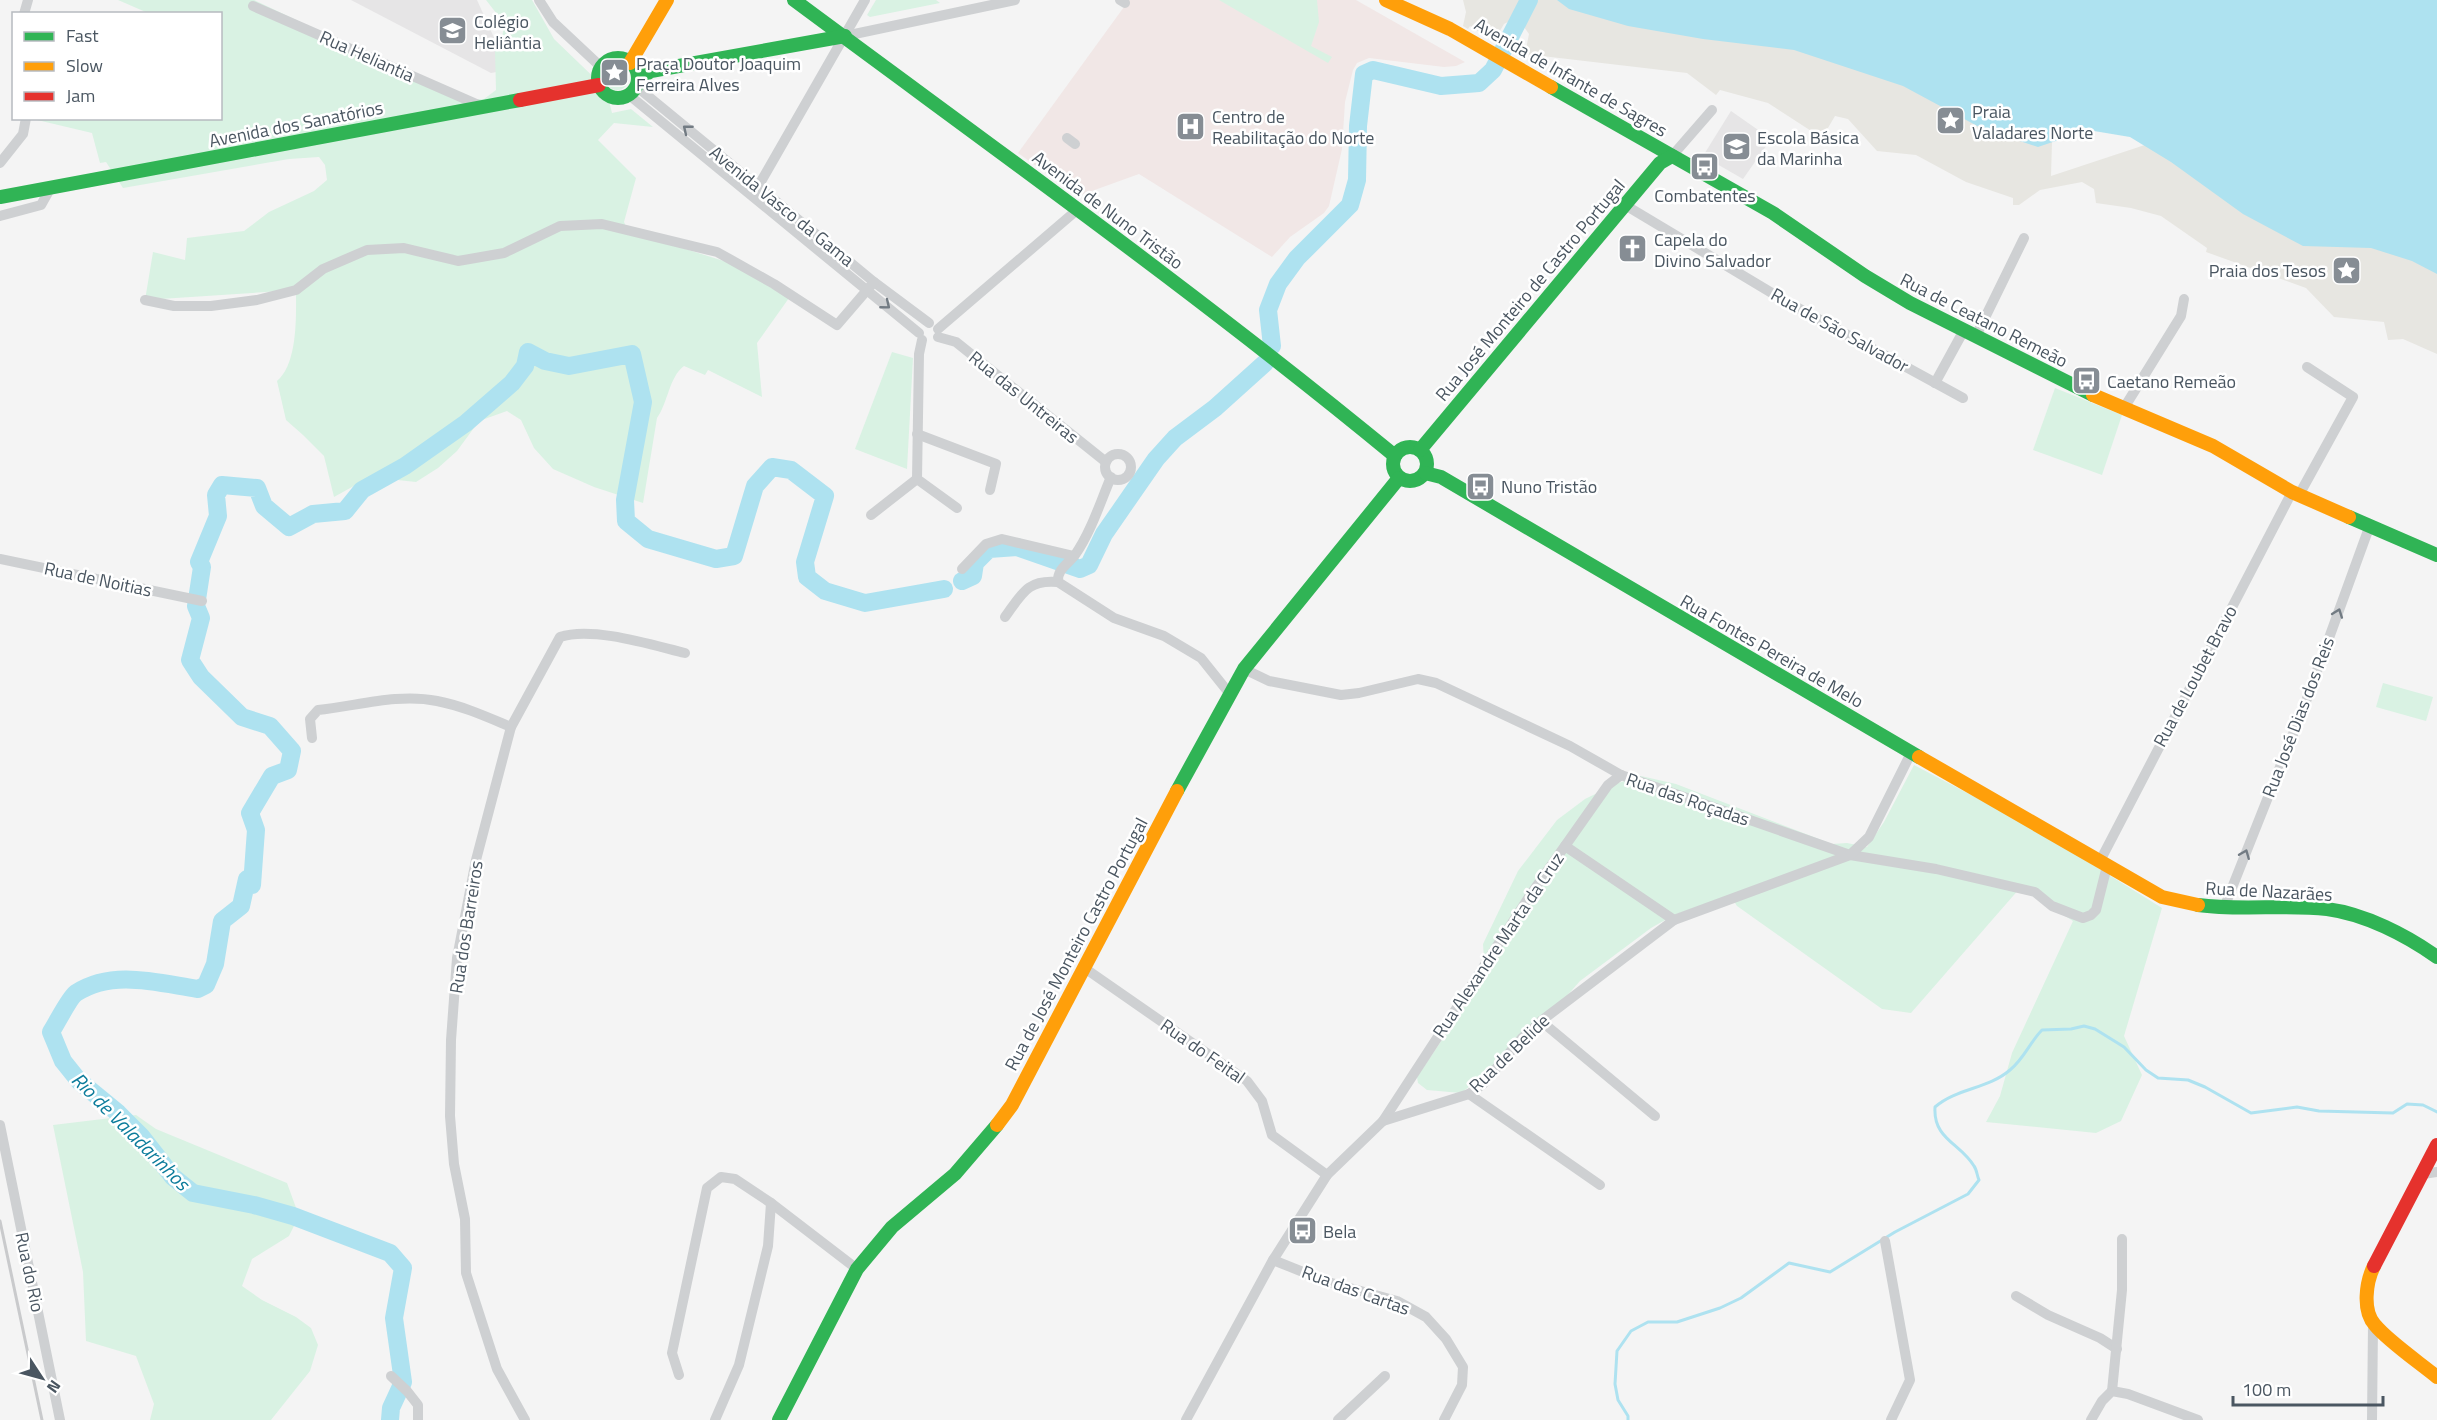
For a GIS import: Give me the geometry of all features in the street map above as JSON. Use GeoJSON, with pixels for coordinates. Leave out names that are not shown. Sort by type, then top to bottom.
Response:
{"type":"FeatureCollection","features":[{"type":"Feature","properties":{"kind":"main road"},"geometry":{"type":"LineString","coordinates":[[635,87],[630,63],[667,0]]}},
{"type":"Feature","properties":{"kind":"main road","name":"Avenida de Nuno Tristão"},"geometry":{"type":"LineString","coordinates":[[794,0],[1295,374],[1395,456]]}},
{"type":"Feature","properties":{"kind":"main road","name":"Avenida de Infante de Sagres"},"geometry":{"type":"LineString","coordinates":[[1386,0],[1450,29],[1672,156]]}},
{"type":"Feature","properties":{"kind":"main road"},"geometry":{"type":"LineString","coordinates":[[630,63],[618,58],[611,59],[601,67],[597,79],[606,94],[624,98],[651,71],[845,36]]}},
{"type":"Feature","properties":{"kind":"main road","name":"Avenida dos Sanatórios"},"geometry":{"type":"LineString","coordinates":[[0,197],[599,84]]}},
{"type":"Feature","properties":{"kind":"main road","name":"Rua José Monteiro de Castro Portugal"},"geometry":{"type":"LineString","coordinates":[[1420,450],[1660,163],[1672,156]]}},
{"type":"Feature","properties":{"kind":"main road","name":"Rua de Ceatano Remeão"},"geometry":{"type":"LineString","coordinates":[[1672,156],[1773,213],[1886,289],[1970,333],[2085,392],[2213,446],[2295,494],[2437,555]]}},
{"type":"Feature","properties":{"kind":"main road"},"geometry":{"type":"LineString","coordinates":[[1409,447],[1420,450],[1426,458],[1425,473],[1410,482],[1399,478],[1394,470],[1395,456],[1399,451],[1409,447]]}},
{"type":"Feature","properties":{"kind":"main road","name":"Rua Fontes Pereira de Melo"},"geometry":{"type":"LineString","coordinates":[[1425,473],[1441,477],[2103,863]]}},
{"type":"Feature","properties":{"kind":"main road","name":"Rua de José Monteiro Castro Portugal"},"geometry":{"type":"LineString","coordinates":[[779,1420],[857,1269],[892,1227],[955,1174],[985,1142],[1012,1105],[1228,693],[1244,669],[1399,478]]}},
{"type":"Feature","properties":{"kind":"main road","name":"Rua de Nazarães"},"geometry":{"type":"LineString","coordinates":[[2103,863],[2162,897],[2189,905],[2224,908],[2310,908],[2337,911],[2413,941],[2437,957]]}},
{"type":"Feature","properties":{"kind":"main road"},"geometry":{"type":"LineString","coordinates":[[2436,1154],[2430,1173],[2369,1277],[2366,1299],[2373,1324],[2437,1377]]}},
{"type":"Feature","properties":{"kind":"street"},"geometry":{"type":"LineString","coordinates":[[539,0],[553,22],[601,67]]}},
{"type":"Feature","properties":{"kind":"street"},"geometry":{"type":"LineString","coordinates":[[756,191],[865,0]]}},
{"type":"Feature","properties":{"kind":"street"},"geometry":{"type":"LineString","coordinates":[[845,36],[1016,0]]}},
{"type":"Feature","properties":{"kind":"street","name":"Rua Heliantia"},"geometry":{"type":"LineString","coordinates":[[253,6],[481,106]]}},
{"type":"Feature","properties":{"kind":"street","name":"Avenida Vasco da Gama"},"geometry":{"type":"LineString","coordinates":[[635,87],[871,286],[935,330]]}},
{"type":"Feature","properties":{"kind":"street"},"geometry":{"type":"LineString","coordinates":[[1672,156],[1712,110]]}},
{"type":"Feature","properties":{"kind":"street"},"geometry":{"type":"LineString","coordinates":[[0,163],[23,134],[26,120]]}},
{"type":"Feature","properties":{"kind":"street"},"geometry":{"type":"LineString","coordinates":[[0,216],[41,205],[50,189]]}},
{"type":"Feature","properties":{"kind":"street","name":"Rua de São Salvador"},"geometry":{"type":"LineString","coordinates":[[1625,205],[1787,302],[1963,398]]}},
{"type":"Feature","properties":{"kind":"street"},"geometry":{"type":"LineString","coordinates":[[921,337],[929,343],[935,330],[1077,210]]}},
{"type":"Feature","properties":{"kind":"street"},"geometry":{"type":"LineString","coordinates":[[145,300],[174,306],[192,306],[257,300],[296,290],[323,269],[367,250],[404,248],[458,261],[504,253],[560,226],[602,224],[717,252],[774,284],[837,325],[871,286]]}},
{"type":"Feature","properties":{"kind":"street"},"geometry":{"type":"LineString","coordinates":[[1935,383],[1970,333],[2024,238]]}},
{"type":"Feature","properties":{"kind":"street","name":"Avenida Vasco da Gama"},"geometry":{"type":"LineString","coordinates":[[871,286],[921,337]]}},
{"type":"Feature","properties":{"kind":"street"},"geometry":{"type":"LineString","coordinates":[[2124,408],[2181,316],[2184,299]]}},
{"type":"Feature","properties":{"kind":"street"},"geometry":{"type":"LineString","coordinates":[[917,479],[919,354],[922,327],[935,330]]}},
{"type":"Feature","properties":{"kind":"street","name":"Rua das Untreiras"},"geometry":{"type":"LineString","coordinates":[[935,330],[956,342],[1106,462]]}},
{"type":"Feature","properties":{"kind":"street","name":"Rua de Loubet Bravo"},"geometry":{"type":"LineString","coordinates":[[2103,863],[2295,494],[2353,397],[2307,367]]}},
{"type":"Feature","properties":{"kind":"street"},"geometry":{"type":"LineString","coordinates":[[917,434],[996,464],[990,490]]}},
{"type":"Feature","properties":{"kind":"street"},"geometry":{"type":"LineString","coordinates":[[1119,454],[1126,457],[1131,465],[1129,473],[1123,478],[1111,477],[1106,471],[1106,462],[1111,456],[1119,454]]}},
{"type":"Feature","properties":{"kind":"street"},"geometry":{"type":"LineString","coordinates":[[1005,617],[1027,588],[1042,580],[1059,577],[1072,559],[1095,517],[1111,477]]}},
{"type":"Feature","properties":{"kind":"street"},"geometry":{"type":"LineString","coordinates":[[917,479],[957,508]]}},
{"type":"Feature","properties":{"kind":"street"},"geometry":{"type":"LineString","coordinates":[[871,515],[917,479]]}},
{"type":"Feature","properties":{"kind":"street","name":"Rua José Dias dos Reis"},"geometry":{"type":"LineString","coordinates":[[2224,908],[2305,704],[2370,525]]}},
{"type":"Feature","properties":{"kind":"street"},"geometry":{"type":"LineString","coordinates":[[962,569],[986,544],[1002,539],[1072,559]]}},
{"type":"Feature","properties":{"kind":"street","name":"Rua de Noitias"},"geometry":{"type":"LineString","coordinates":[[0,559],[199,600]]}},
{"type":"Feature","properties":{"kind":"street"},"geometry":{"type":"LineString","coordinates":[[1059,577],[1114,618],[1164,636],[1201,658],[1228,693]]}},
{"type":"Feature","properties":{"kind":"street","name":"Rua dos Barreiros"},"geometry":{"type":"LineString","coordinates":[[525,1420],[497,1369],[466,1273],[465,1220],[454,1164],[450,1116],[451,1040],[457,958],[476,860],[511,727],[560,637],[568,634],[619,637],[685,653]]}},
{"type":"Feature","properties":{"kind":"street","name":"Rua das Roçadas"},"geometry":{"type":"LineString","coordinates":[[1244,669],[1269,681],[1341,695],[1418,679],[1436,683],[1570,746],[1621,775],[1850,855],[1936,869],[2035,892],[2052,906],[2083,918],[2096,910],[2103,863]]}},
{"type":"Feature","properties":{"kind":"street"},"geometry":{"type":"LineString","coordinates":[[312,738],[310,719],[318,710],[399,698],[435,700],[511,727]]}},
{"type":"Feature","properties":{"kind":"street"},"geometry":{"type":"LineString","coordinates":[[1850,855],[1869,837],[1911,753]]}},
{"type":"Feature","properties":{"kind":"street","name":"Rua Alexandre Marta da Cruz"},"geometry":{"type":"LineString","coordinates":[[1383,1121],[1478,974],[1566,846],[1608,785],[1621,775]]}},
{"type":"Feature","properties":{"kind":"street"},"geometry":{"type":"LineString","coordinates":[[1566,846],[1674,920]]}},
{"type":"Feature","properties":{"kind":"street","name":"Rua de Belide"},"geometry":{"type":"LineString","coordinates":[[1186,1420],[1273,1260],[1327,1175],[1383,1121],[1469,1094],[1483,1084],[1522,1038],[1541,1021],[1674,920],[1850,855]]}},
{"type":"Feature","properties":{"kind":"street","name":"Rua do Feital"},"geometry":{"type":"LineString","coordinates":[[1083,968],[1247,1081],[1262,1101],[1272,1136],[1327,1175]]}},
{"type":"Feature","properties":{"kind":"street"},"geometry":{"type":"LineString","coordinates":[[1541,1021],[1655,1116]]}},
{"type":"Feature","properties":{"kind":"street"},"geometry":{"type":"LineString","coordinates":[[1469,1094],[1600,1185]]}},
{"type":"Feature","properties":{"kind":"street","name":"Rua do Rio"},"geometry":{"type":"LineString","coordinates":[[0,1125],[60,1420]]}},
{"type":"Feature","properties":{"kind":"street"},"geometry":{"type":"LineString","coordinates":[[679,1375],[672,1353],[707,1188],[721,1177],[735,1179],[771,1203],[857,1269]]}},
{"type":"Feature","properties":{"kind":"street"},"geometry":{"type":"LineString","coordinates":[[715,1420],[739,1365],[768,1246],[771,1203]]}},
{"type":"Feature","properties":{"kind":"street"},"geometry":{"type":"LineString","coordinates":[[2091,1420],[2102,1401],[2112,1391],[2122,1290],[2122,1239]]}},
{"type":"Feature","properties":{"kind":"street"},"geometry":{"type":"LineString","coordinates":[[1885,1241],[1910,1380],[1891,1420]]}},
{"type":"Feature","properties":{"kind":"street","name":"Rua das Cartas"},"geometry":{"type":"LineString","coordinates":[[1273,1260],[1328,1282],[1397,1301],[1426,1317],[1446,1339],[1463,1367],[1462,1385],[1444,1420]]}},
{"type":"Feature","properties":{"kind":"street"},"geometry":{"type":"LineString","coordinates":[[2016,1296],[2048,1315],[2100,1338],[2117,1349]]}},
{"type":"Feature","properties":{"kind":"street"},"geometry":{"type":"LineString","coordinates":[[2372,1420],[2373,1324]]}},
{"type":"Feature","properties":{"kind":"street"},"geometry":{"type":"LineString","coordinates":[[1338,1420],[1385,1376]]}},
{"type":"Feature","properties":{"kind":"street"},"geometry":{"type":"LineString","coordinates":[[394,1379],[407,1390],[418,1405],[418,1420]]}},
{"type":"Feature","properties":{"kind":"street"},"geometry":{"type":"LineString","coordinates":[[2112,1391],[2128,1394],[2198,1420]]}},
{"type":"Feature","properties":{"kind":"shaded area","name":"Colégio Heliântia"},"geometry":{"type":"Polygon","coordinates":[[[351,0],[477,0],[496,42],[502,71],[491,73],[351,0]]]}},
{"type":"Feature","properties":{"kind":"shaded area","name":"Centro de Reabilitação do Norte"},"geometry":{"type":"Polygon","coordinates":[[[1129,0],[1356,0],[1465,62],[1456,66],[1444,67],[1369,58],[1357,63],[1345,102],[1342,149],[1329,206],[1324,213],[1290,237],[1272,257],[1139,174],[1078,196],[1018,153],[1129,0]]]}},
{"type":"Feature","properties":{"kind":"shaded area","name":"Escola Básica da Marinha"},"geometry":{"type":"Polygon","coordinates":[[[1731,111],[1771,139],[1743,179],[1703,156],[1731,111]]]}},
{"type":"Feature","properties":{"kind":"green space"},"geometry":{"type":"Polygon","coordinates":[[[118,0],[254,0],[463,99],[484,99],[496,90],[495,51],[504,27],[486,0],[532,0],[554,39],[606,89],[612,113],[631,109],[653,127],[614,123],[598,140],[636,178],[624,222],[628,231],[727,262],[789,298],[757,343],[762,397],[708,370],[705,375],[684,366],[675,377],[657,418],[643,503],[594,487],[553,469],[534,448],[521,420],[507,411],[479,421],[457,451],[438,468],[416,482],[370,477],[334,497],[324,456],[286,420],[277,381],[289,363],[292,351],[296,325],[296,290],[145,300],[153,252],[185,260],[187,238],[244,231],[269,212],[314,191],[327,180],[325,165],[319,157],[289,159],[123,188],[106,162],[100,163],[92,133],[37,120],[222,120],[222,12],[146,12],[118,0]]]}},
{"type":"Feature","properties":{"kind":"green space"},"geometry":{"type":"Polygon","coordinates":[[[876,0],[936,0],[940,3],[870,17],[867,15],[876,0]]]}},
{"type":"Feature","properties":{"kind":"green space"},"geometry":{"type":"Polygon","coordinates":[[[1219,0],[1317,0],[1319,22],[1311,46],[1332,57],[1328,63],[1219,0]]]}},
{"type":"Feature","properties":{"kind":"green space"},"geometry":{"type":"Polygon","coordinates":[[[617,66],[626,69],[629,78],[626,87],[617,90],[608,87],[605,78],[608,69],[617,66]]]}},
{"type":"Feature","properties":{"kind":"green space"},"geometry":{"type":"Polygon","coordinates":[[[892,352],[913,358],[907,469],[855,449],[892,352]]]}},
{"type":"Feature","properties":{"kind":"green space"},"geometry":{"type":"Polygon","coordinates":[[[2055,388],[2122,415],[2102,475],[2033,450],[2055,388]]]}},
{"type":"Feature","properties":{"kind":"green space"},"geometry":{"type":"Polygon","coordinates":[[[2383,683],[2433,697],[2426,721],[2376,707],[2383,683]]]}},
{"type":"Feature","properties":{"kind":"green space"},"geometry":{"type":"Polygon","coordinates":[[[1914,765],[2032,827],[2162,908],[2124,1036],[2142,1075],[2121,1121],[2096,1133],[1986,1122],[2000,1096],[2012,1053],[2073,921],[2020,888],[1911,1013],[1882,1009],[1737,906],[1730,895],[1674,915],[1651,928],[1580,981],[1558,1006],[1487,1073],[1461,1093],[1427,1090],[1418,1083],[1417,1077],[1485,976],[1483,944],[1518,871],[1557,820],[1585,799],[1618,783],[1641,776],[1676,784],[1832,844],[1847,843],[1867,847],[1884,822],[1914,765]]]}},
{"type":"Feature","properties":{"kind":"green space"},"geometry":{"type":"Polygon","coordinates":[[[136,1115],[156,1129],[287,1183],[299,1216],[289,1236],[252,1259],[242,1286],[311,1328],[318,1345],[310,1371],[271,1420],[150,1420],[154,1404],[136,1356],[86,1341],[83,1272],[53,1125],[136,1115]]]}},
{"type":"Feature","properties":{"kind":"sand","name":"Praia Valadares Norte"},"geometry":{"type":"Polygon","coordinates":[[[1463,0],[1653,0],[1851,42],[2053,108],[2051,176],[2169,137],[2437,242],[2437,354],[2403,339],[2388,340],[2384,322],[2334,317],[2306,288],[2206,252],[2207,248],[2161,216],[2131,208],[2096,203],[2094,189],[2082,182],[2040,190],[2019,205],[2013,205],[2013,198],[1966,182],[1916,155],[1877,151],[1848,119],[1835,116],[1822,138],[1768,103],[1720,90],[1716,95],[1687,73],[1525,54],[1529,34],[1517,17],[1504,24],[1494,41],[1470,26],[1468,29],[1463,26],[1466,12],[1463,0]]]}},
{"type":"Feature","properties":{"kind":"water"},"geometry":{"type":"Polygon","coordinates":[[[1557,0],[2437,0],[2437,274],[2412,261],[2371,248],[2303,246],[2243,214],[2171,162],[2130,137],[2088,130],[2038,147],[1981,128],[1903,86],[1794,50],[1703,39],[1628,26],[1569,9],[1557,0]]]}},
{"type":"Feature","properties":{"kind":"waterway","name":"Rio de Valadarinhos"},"geometry":{"type":"LineString","coordinates":[[1272,346],[1268,310],[1278,284],[1297,258],[1350,205],[1357,180],[1358,126],[1364,74],[1373,70],[1441,86],[1479,83],[1493,70],[1529,0]]}},
{"type":"Feature","properties":{"kind":"waterway","name":"Rio de Valadarinhos"},"geometry":{"type":"LineString","coordinates":[[390,1420],[391,1408],[403,1382],[394,1318],[403,1268],[390,1253],[293,1216],[254,1205],[193,1193],[173,1177],[141,1136],[118,1113],[79,1081],[63,1061],[51,1032],[76,993],[105,981],[152,981],[198,989],[206,985],[215,964],[222,921],[241,906],[247,879],[252,885],[256,830],[250,813],[272,776],[288,770],[292,751],[270,726],[242,717],[201,677],[190,660],[201,618],[196,606],[202,567],[199,562],[218,516],[216,495],[222,485],[257,488],[264,506],[289,527],[313,514],[345,511],[362,490],[405,466],[466,423],[512,383],[525,366],[528,352],[545,361],[569,366],[632,354],[643,402],[625,500],[626,521],[648,539],[716,559],[734,556],[755,486],[772,467],[791,470],[825,496],[805,562],[807,577],[825,591],[865,603],[944,589]]}},
{"type":"Feature","properties":{"kind":"waterway","name":"Rio de Valadarinhos"},"geometry":{"type":"LineString","coordinates":[[962,581],[973,576],[975,563],[989,549],[1017,547],[1080,569],[1089,565],[1104,534],[1156,459],[1175,438],[1215,408],[1265,363]]}},
{"type":"Feature","properties":{"kind":"waterway"},"geometry":{"type":"LineString","coordinates":[[1628,1420],[1618,1400],[1615,1384],[1617,1351],[1631,1331],[1648,1322],[1677,1322],[1720,1308],[1741,1298],[1789,1263],[1830,1272],[1895,1232],[1968,1194],[1979,1180],[1976,1169],[1943,1134],[1938,1126],[1935,1107],[1953,1096],[1992,1081],[2010,1070],[2042,1030],[2084,1026],[2095,1029],[2124,1047],[2146,1070],[2158,1078],[2188,1080],[2251,1113],[2297,1107],[2319,1111],[2393,1113],[2407,1104],[2423,1105],[2437,1112]]}},
{"type":"Feature","properties":{"kind":"railway"},"geometry":{"type":"LineString","coordinates":[[0,1221],[42,1420]]}},
{"type":"Feature","properties":{"kind":"traffic: fast"},"geometry":{"type":"LineString","coordinates":[[794,0],[1173,281],[1395,456]]}},
{"type":"Feature","properties":{"kind":"traffic: fast"},"geometry":{"type":"LineString","coordinates":[[639,79],[651,71],[845,36]]}},
{"type":"Feature","properties":{"kind":"traffic: fast"},"geometry":{"type":"LineString","coordinates":[[618,58],[626,59],[632,64],[637,70],[638,78],[637,86],[632,92],[626,97],[618,98],[610,97],[604,92],[599,86],[598,78],[599,70],[604,64],[610,59],[618,58]]}},
{"type":"Feature","properties":{"kind":"traffic: fast"},"geometry":{"type":"LineString","coordinates":[[1551,87],[1773,213],[1865,276],[1910,303],[2093,395]]}},
{"type":"Feature","properties":{"kind":"traffic: fast"},"geometry":{"type":"LineString","coordinates":[[0,197],[520,100]]}},
{"type":"Feature","properties":{"kind":"traffic: fast"},"geometry":{"type":"LineString","coordinates":[[1420,450],[1660,163],[1672,156]]}},
{"type":"Feature","properties":{"kind":"traffic: fast"},"geometry":{"type":"LineString","coordinates":[[1410,447],[1422,452],[1427,464],[1422,476],[1410,481],[1398,476],[1393,464],[1398,452],[1410,447]]}},
{"type":"Feature","properties":{"kind":"traffic: fast"},"geometry":{"type":"LineString","coordinates":[[1425,473],[1441,477],[1919,757]]}},
{"type":"Feature","properties":{"kind":"traffic: fast"},"geometry":{"type":"LineString","coordinates":[[1177,791],[1244,669],[1399,478]]}},
{"type":"Feature","properties":{"kind":"traffic: fast"},"geometry":{"type":"LineString","coordinates":[[2349,517],[2437,555]]}},
{"type":"Feature","properties":{"kind":"traffic: fast"},"geometry":{"type":"LineString","coordinates":[[2198,905],[2295,907],[2341,912],[2385,927],[2437,957]]}},
{"type":"Feature","properties":{"kind":"traffic: fast"},"geometry":{"type":"LineString","coordinates":[[779,1420],[857,1269],[892,1227],[955,1174],[997,1125]]}},
{"type":"Feature","properties":{"kind":"traffic: slow"},"geometry":{"type":"LineString","coordinates":[[630,63],[667,0]]}},
{"type":"Feature","properties":{"kind":"traffic: slow"},"geometry":{"type":"LineString","coordinates":[[1386,0],[1450,29],[1551,87]]}},
{"type":"Feature","properties":{"kind":"traffic: slow"},"geometry":{"type":"LineString","coordinates":[[2093,395],[2213,446],[2292,492],[2349,517]]}},
{"type":"Feature","properties":{"kind":"traffic: slow"},"geometry":{"type":"LineString","coordinates":[[1919,757],[2162,897],[2198,905]]}},
{"type":"Feature","properties":{"kind":"traffic: slow"},"geometry":{"type":"LineString","coordinates":[[997,1125],[1012,1105],[1177,791]]}},
{"type":"Feature","properties":{"kind":"traffic: slow"},"geometry":{"type":"LineString","coordinates":[[2374,1266],[2367,1296],[2371,1319],[2388,1338],[2437,1377]]}},
{"type":"Feature","properties":{"kind":"traffic: jam"},"geometry":{"type":"LineString","coordinates":[[520,100],[599,85]]}},
{"type":"Feature","properties":{"kind":"traffic: jam"},"geometry":{"type":"LineString","coordinates":[[2374,1266],[2437,1145]]}},
{"type":"Feature","properties":{"kind":"place","name":"Colégio Heliântia"},"geometry":{"type":"Point","coordinates":[453,31]}},
{"type":"Feature","properties":{"kind":"place","name":"Praça Doutor Joaquim Ferreira Alves"},"geometry":{"type":"Point","coordinates":[615,73]}},
{"type":"Feature","properties":{"kind":"place","name":"Praia Valadares Norte"},"geometry":{"type":"Point","coordinates":[1951,121]}},
{"type":"Feature","properties":{"kind":"place","name":"Centro de Reabilitação do Norte"},"geometry":{"type":"Point","coordinates":[1191,126]}},
{"type":"Feature","properties":{"kind":"place","name":"Escola Básica da Marinha"},"geometry":{"type":"Point","coordinates":[1736,147]}},
{"type":"Feature","properties":{"kind":"place","name":"Combatentes"},"geometry":{"type":"Point","coordinates":[1705,166]}},
{"type":"Feature","properties":{"kind":"place","name":"Capela do Divino Salvador"},"geometry":{"type":"Point","coordinates":[1633,249]}},
{"type":"Feature","properties":{"kind":"place","name":"Praia dos Tesos"},"geometry":{"type":"Point","coordinates":[2347,270]}},
{"type":"Feature","properties":{"kind":"place","name":"Caetano Remeão"},"geometry":{"type":"Point","coordinates":[2086,381]}},
{"type":"Feature","properties":{"kind":"place","name":"Nuno Tristão"},"geometry":{"type":"Point","coordinates":[1480,486]}},
{"type":"Feature","properties":{"kind":"place","name":"Bela"},"geometry":{"type":"Point","coordinates":[1302,1231]}}]}
